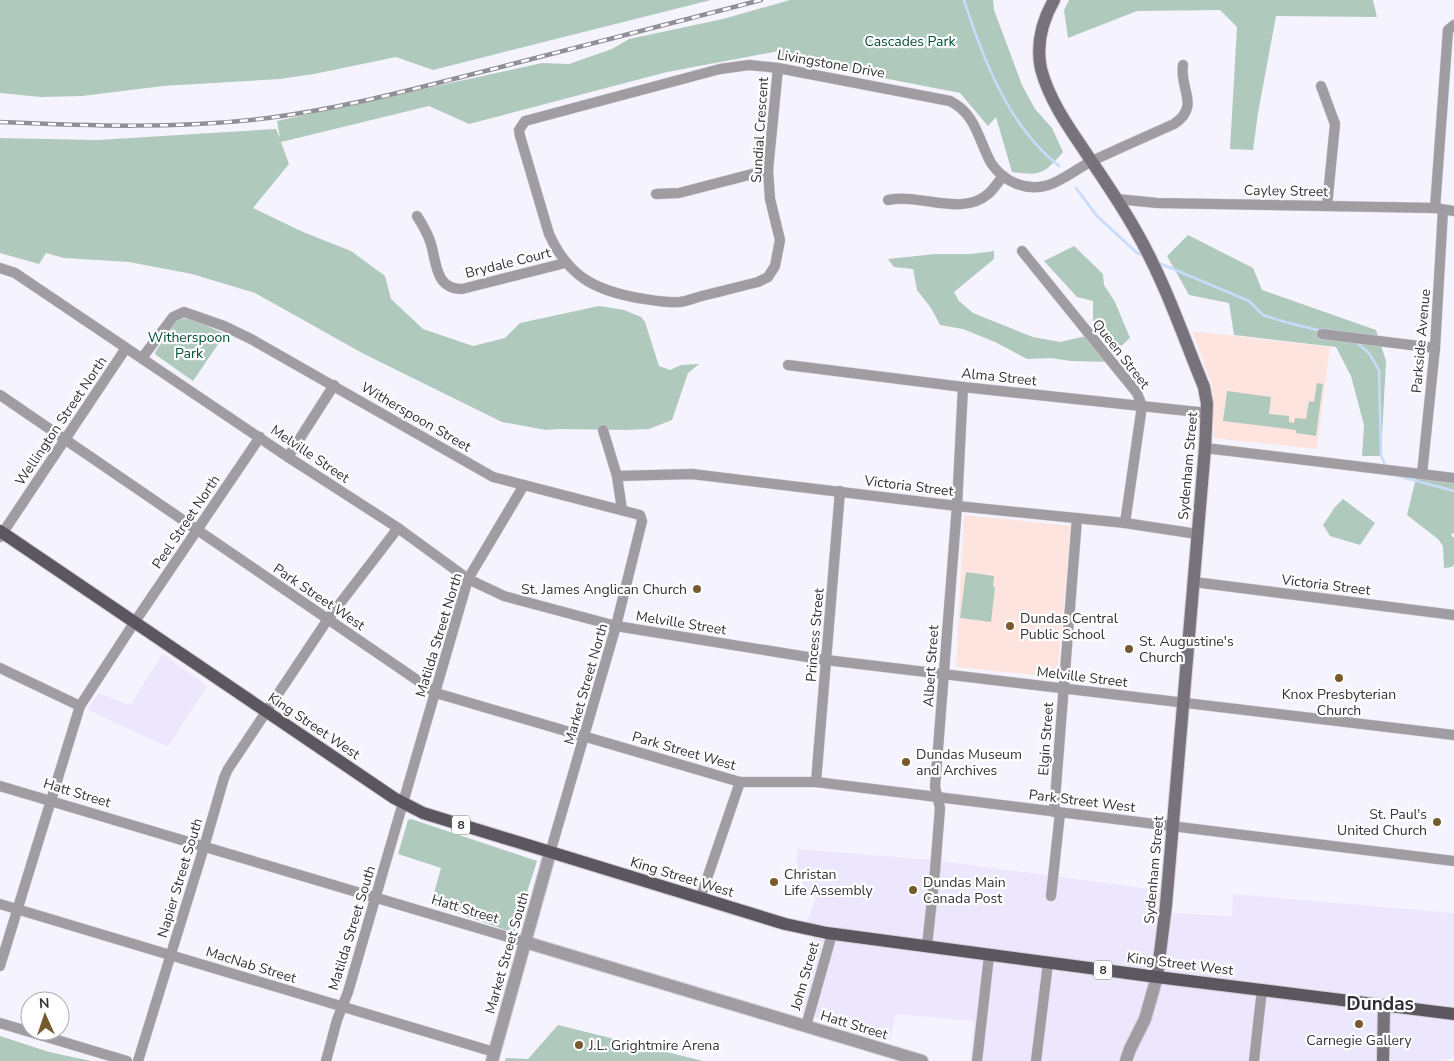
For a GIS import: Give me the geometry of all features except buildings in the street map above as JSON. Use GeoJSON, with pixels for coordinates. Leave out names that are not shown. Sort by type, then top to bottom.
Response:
{"type":"FeatureCollection","features":[{"type":"Feature","properties":{"kind":"main road","name":"Sydenham Street"},"geometry":{"type":"LineString","coordinates":[[1054,0],[1045,17],[1040,35],[1039,58],[1048,88],[1063,118],[1138,234],[1155,268],[1204,387],[1208,413],[1165,916],[1157,977]]}},
{"type":"Feature","properties":{"kind":"main road","name":"King Street West"},"geometry":{"type":"LineString","coordinates":[[1,534],[403,803],[423,813],[700,899],[785,924],[832,934],[988,956],[1454,1014]]}},
{"type":"Feature","properties":{"kind":"main road"},"geometry":{"type":"LineString","coordinates":[[1383,1061],[1384,1006]]}},
{"type":"Feature","properties":{"kind":"street","name":"Parkside Avenue"},"geometry":{"type":"LineString","coordinates":[[1422,474],[1435,348],[1444,210],[1448,30],[1454,25]]}},
{"type":"Feature","properties":{"kind":"street","name":"Livingstone Drive"},"geometry":{"type":"LineString","coordinates":[[522,125],[525,121],[720,69],[749,64],[950,101],[959,105],[971,118],[990,160],[1003,176],[1022,186],[1042,188],[1064,179],[1091,161],[1181,120],[1187,108],[1188,100],[1188,93],[1181,75],[1183,65]]}},
{"type":"Feature","properties":{"kind":"street","name":"Sundial Crescent"},"geometry":{"type":"LineString","coordinates":[[522,125],[519,130],[520,136],[549,234],[565,263],[596,287],[623,295],[662,302],[682,302],[758,282],[768,277],[775,266],[780,240],[770,199],[768,170],[778,68]]}},
{"type":"Feature","properties":{"kind":"street"},"geometry":{"type":"LineString","coordinates":[[1321,86],[1336,124],[1327,206]]}},
{"type":"Feature","properties":{"kind":"street"},"geometry":{"type":"LineString","coordinates":[[656,194],[678,193],[768,170]]}},
{"type":"Feature","properties":{"kind":"street"},"geometry":{"type":"LineString","coordinates":[[888,200],[908,198],[956,204],[969,203],[987,195],[1003,176]]}},
{"type":"Feature","properties":{"kind":"street","name":"Cayley Street"},"geometry":{"type":"LineString","coordinates":[[1117,199],[1157,202],[1444,210]]}},
{"type":"Feature","properties":{"kind":"street","name":"Brydale Court"},"geometry":{"type":"LineString","coordinates":[[417,216],[430,239],[441,279],[445,286],[452,289],[462,289],[565,263]]}},
{"type":"Feature","properties":{"kind":"street","name":"Queen Street"},"geometry":{"type":"LineString","coordinates":[[1022,251],[1137,393],[1142,406],[1125,523]]}},
{"type":"Feature","properties":{"kind":"street","name":"Melville Street"},"geometry":{"type":"LineString","coordinates":[[0,267],[15,273],[288,457],[398,528],[468,579],[504,596],[616,626],[826,660],[1454,735]]}},
{"type":"Feature","properties":{"kind":"street","name":"Witherspoon Street"},"geometry":{"type":"LineString","coordinates":[[142,358],[172,317],[184,312],[224,326],[251,339],[493,477],[638,514],[642,521]]}},
{"type":"Feature","properties":{"kind":"street"},"geometry":{"type":"LineString","coordinates":[[1322,334],[1435,348]]}},
{"type":"Feature","properties":{"kind":"street","name":"Wellington Street North"},"geometry":{"type":"LineString","coordinates":[[1,534],[126,348]]}},
{"type":"Feature","properties":{"kind":"street","name":"Alma Street"},"geometry":{"type":"LineString","coordinates":[[788,365],[963,387],[1208,413]]}},
{"type":"Feature","properties":{"kind":"street"},"geometry":{"type":"LineString","coordinates":[[288,457],[334,385]]}},
{"type":"Feature","properties":{"kind":"street","name":"Albert Street"},"geometry":{"type":"LineString","coordinates":[[926,946],[937,853],[940,808],[935,787],[957,506],[963,387]]}},
{"type":"Feature","properties":{"kind":"street","name":"Park Street West"},"geometry":{"type":"LineString","coordinates":[[0,396],[66,439],[197,531],[436,693],[740,782],[816,782],[1454,861]]}},
{"type":"Feature","properties":{"kind":"street"},"geometry":{"type":"LineString","coordinates":[[603,430],[617,476],[622,510]]}},
{"type":"Feature","properties":{"kind":"street","name":"Peel Street North"},"geometry":{"type":"LineString","coordinates":[[0,966],[80,706],[260,437]]}},
{"type":"Feature","properties":{"kind":"street"},"geometry":{"type":"LineString","coordinates":[[1205,448],[1454,478]]}},
{"type":"Feature","properties":{"kind":"street","name":"Victoria Street"},"geometry":{"type":"LineString","coordinates":[[617,476],[692,474],[957,506],[1125,523],[1197,534]]}},
{"type":"Feature","properties":{"kind":"street","name":"Matilda Street North"},"geometry":{"type":"LineString","coordinates":[[403,803],[468,579],[524,485]]}},
{"type":"Feature","properties":{"kind":"street","name":"Princess Street"},"geometry":{"type":"LineString","coordinates":[[816,782],[840,491]]}},
{"type":"Feature","properties":{"kind":"street","name":"Elgin Street"},"geometry":{"type":"LineString","coordinates":[[1051,896],[1077,518]]}},
{"type":"Feature","properties":{"kind":"street","name":"Market Street North"},"geometry":{"type":"LineString","coordinates":[[550,853],[616,626],[642,521]]}},
{"type":"Feature","properties":{"kind":"street","name":"Napier Street South"},"geometry":{"type":"LineString","coordinates":[[138,1061],[228,769],[328,619],[398,528]]}},
{"type":"Feature","properties":{"kind":"street","name":"Victoria Street"},"geometry":{"type":"LineString","coordinates":[[1194,582],[1454,615]]}},
{"type":"Feature","properties":{"kind":"street"},"geometry":{"type":"LineString","coordinates":[[0,668],[80,706]]}},
{"type":"Feature","properties":{"kind":"street"},"geometry":{"type":"LineString","coordinates":[[700,899],[740,782]]}},
{"type":"Feature","properties":{"kind":"street","name":"Hatt Street"},"geometry":{"type":"LineString","coordinates":[[0,786],[922,1061]]}},
{"type":"Feature","properties":{"kind":"street","name":"Matilda Street South"},"geometry":{"type":"LineString","coordinates":[[326,1061],[403,803]]}},
{"type":"Feature","properties":{"kind":"street","name":"Market Street South"},"geometry":{"type":"LineString","coordinates":[[493,1057],[550,853]]}},
{"type":"Feature","properties":{"kind":"street","name":"MacNab Street"},"geometry":{"type":"LineString","coordinates":[[0,904],[342,1006],[493,1057]]}},
{"type":"Feature","properties":{"kind":"street","name":"John Street"},"geometry":{"type":"LineString","coordinates":[[806,1026],[832,934]]}},
{"type":"Feature","properties":{"kind":"street"},"geometry":{"type":"LineString","coordinates":[[977,1061],[988,956]]}},
{"type":"Feature","properties":{"kind":"street"},"geometry":{"type":"LineString","coordinates":[[1036,1061],[1048,963]]}},
{"type":"Feature","properties":{"kind":"street"},"geometry":{"type":"LineString","coordinates":[[1126,1061],[1145,1019],[1157,977]]}},
{"type":"Feature","properties":{"kind":"street"},"geometry":{"type":"LineString","coordinates":[[1254,1061],[1262,989]]}},
{"type":"Feature","properties":{"kind":"street"},"geometry":{"type":"LineString","coordinates":[[0,1024],[127,1061]]}},
{"type":"Feature","properties":{"kind":"shaded area"},"geometry":{"type":"Polygon","coordinates":[[[1192,331],[1330,347],[1317,449],[1214,438],[1212,385],[1192,331]]]}},
{"type":"Feature","properties":{"kind":"shaded area","name":"Dundas Central Public School"},"geometry":{"type":"Polygon","coordinates":[[[964,515],[1071,526],[1057,677],[956,667],[964,515]]]}},
{"type":"Feature","properties":{"kind":"shaded area"},"geometry":{"type":"Polygon","coordinates":[[[163,654],[207,686],[168,747],[88,710],[99,693],[130,705],[163,654]]]}},
{"type":"Feature","properties":{"kind":"shaded area"},"geometry":{"type":"Polygon","coordinates":[[[797,849],[933,860],[1157,890],[1173,913],[1232,916],[1233,894],[1454,913],[1454,1057],[1444,1061],[970,1061],[974,1021],[896,1014],[890,1040],[800,1013],[816,945],[807,921],[816,899],[797,876],[797,849]]]}},
{"type":"Feature","properties":{"kind":"green space"},"geometry":{"type":"Polygon","coordinates":[[[0,0],[711,0],[433,70],[396,57],[280,79],[163,86],[82,96],[41,97],[0,93],[0,0]]]}},
{"type":"Feature","properties":{"kind":"green space","name":"Cascades Park"},"geometry":{"type":"Polygon","coordinates":[[[790,0],[993,0],[994,10],[1022,85],[1035,109],[1052,128],[1063,152],[1051,165],[1041,172],[1030,174],[1012,172],[996,117],[988,126],[960,93],[781,58],[779,51],[667,72],[469,124],[429,106],[281,142],[289,164],[253,208],[303,232],[351,251],[385,276],[391,299],[423,329],[473,346],[505,338],[520,323],[599,306],[624,310],[641,317],[645,322],[659,366],[670,370],[681,365],[699,364],[688,373],[672,420],[649,429],[546,430],[502,422],[364,354],[255,293],[192,274],[129,262],[64,258],[46,253],[39,264],[0,253],[0,138],[98,140],[276,129],[280,138],[277,121],[542,63],[569,64],[612,49],[629,39],[723,19],[790,0]]]}},
{"type":"Feature","properties":{"kind":"green space"},"geometry":{"type":"Polygon","coordinates":[[[1069,0],[1373,0],[1377,17],[1276,16],[1253,150],[1230,149],[1237,27],[1220,10],[1137,11],[1068,38],[1064,10],[1069,0]]]}},
{"type":"Feature","properties":{"kind":"green space"},"geometry":{"type":"Polygon","coordinates":[[[1188,235],[1253,268],[1262,290],[1376,330],[1386,361],[1381,456],[1362,456],[1364,425],[1351,376],[1336,347],[1234,335],[1229,303],[1189,295],[1167,256],[1188,235]]]}},
{"type":"Feature","properties":{"kind":"green space"},"geometry":{"type":"Polygon","coordinates":[[[1074,246],[1103,274],[1104,285],[1115,302],[1130,338],[1120,347],[1093,323],[1093,301],[1077,297],[1044,261],[1074,246]]]}},
{"type":"Feature","properties":{"kind":"green space"},"geometry":{"type":"Polygon","coordinates":[[[994,251],[994,259],[954,292],[959,301],[973,313],[1033,337],[1060,342],[1086,336],[1112,362],[1071,361],[1051,358],[1027,359],[995,342],[963,329],[940,325],[931,308],[917,290],[913,269],[894,267],[888,259],[994,251]]]}},
{"type":"Feature","properties":{"kind":"green space","name":"Witherspoon Park"},"geometry":{"type":"Polygon","coordinates":[[[189,318],[225,334],[193,381],[155,353],[177,320],[189,318]]]}},
{"type":"Feature","properties":{"kind":"green space"},"geometry":{"type":"Polygon","coordinates":[[[1317,383],[1323,384],[1316,436],[1296,433],[1296,430],[1223,421],[1227,391],[1271,397],[1269,414],[1289,416],[1289,422],[1294,423],[1295,418],[1306,419],[1309,401],[1314,402],[1317,383]]]}},
{"type":"Feature","properties":{"kind":"green space"},"geometry":{"type":"Polygon","coordinates":[[[1417,474],[1454,483],[1454,532],[1451,535],[1454,538],[1454,564],[1452,567],[1444,568],[1443,546],[1438,539],[1407,515],[1417,474]]]}},
{"type":"Feature","properties":{"kind":"green space"},"geometry":{"type":"Polygon","coordinates":[[[1343,499],[1375,523],[1360,545],[1330,536],[1323,525],[1343,499]]]}},
{"type":"Feature","properties":{"kind":"green space"},"geometry":{"type":"Polygon","coordinates":[[[966,572],[994,576],[993,587],[995,587],[991,622],[960,618],[966,572]]]}},
{"type":"Feature","properties":{"kind":"green space"},"geometry":{"type":"Polygon","coordinates":[[[411,819],[537,861],[514,933],[431,904],[441,868],[398,854],[408,820],[411,819]]]}},
{"type":"Feature","properties":{"kind":"green space"},"geometry":{"type":"Polygon","coordinates":[[[558,1025],[703,1061],[505,1061],[506,1058],[528,1059],[558,1025]]]}},
{"type":"Feature","properties":{"kind":"green space"},"geometry":{"type":"Polygon","coordinates":[[[0,1036],[49,1052],[91,1061],[0,1061],[0,1036]]]}},
{"type":"Feature","properties":{"kind":"waterway"},"geometry":{"type":"LineString","coordinates":[[964,0],[989,68],[1012,112],[1041,150],[1059,166]]}},
{"type":"Feature","properties":{"kind":"waterway"},"geometry":{"type":"LineString","coordinates":[[1076,188],[1097,216],[1141,255]]}},
{"type":"Feature","properties":{"kind":"waterway"},"geometry":{"type":"LineString","coordinates":[[1159,263],[1249,301],[1263,315],[1322,331]]}},
{"type":"Feature","properties":{"kind":"waterway"},"geometry":{"type":"LineString","coordinates":[[1357,343],[1369,353],[1379,370],[1381,456],[1385,464]]}},
{"type":"Feature","properties":{"kind":"waterway"},"geometry":{"type":"LineString","coordinates":[[1398,476],[1454,491]]}},
{"type":"Feature","properties":{"kind":"railway"},"geometry":{"type":"LineString","coordinates":[[0,122],[168,125],[201,124],[297,114],[412,90],[761,0]]}},
{"type":"Feature","properties":{"kind":"place","name":"St. James Anglican Church"},"geometry":{"type":"Point","coordinates":[697,589]}},
{"type":"Feature","properties":{"kind":"place","name":"Dundas Central Public School"},"geometry":{"type":"Point","coordinates":[1010,626]}},
{"type":"Feature","properties":{"kind":"place","name":"St. Augustine's Church"},"geometry":{"type":"Point","coordinates":[1129,649]}},
{"type":"Feature","properties":{"kind":"place","name":"Knox Presbyterian Church"},"geometry":{"type":"Point","coordinates":[1339,678]}},
{"type":"Feature","properties":{"kind":"place","name":"Dundas Museum and Archives"},"geometry":{"type":"Point","coordinates":[906,762]}},
{"type":"Feature","properties":{"kind":"place","name":"St. Paul's United Church"},"geometry":{"type":"Point","coordinates":[1437,822]}},
{"type":"Feature","properties":{"kind":"place","name":"Christan Life Assembly"},"geometry":{"type":"Point","coordinates":[774,882]}},
{"type":"Feature","properties":{"kind":"place","name":"Dundas Main Canada Post"},"geometry":{"type":"Point","coordinates":[913,890]}},
{"type":"Feature","properties":{"kind":"place","name":"Carnegie Gallery"},"geometry":{"type":"Point","coordinates":[1359,1024]}},
{"type":"Feature","properties":{"kind":"place","name":"J.L. Grightmire Arena"},"geometry":{"type":"Point","coordinates":[579,1045]}},
{"type":"Feature","properties":{"kind":"district","name":"Dundas"},"geometry":{"type":"Point","coordinates":[1380,1004]}}]}
